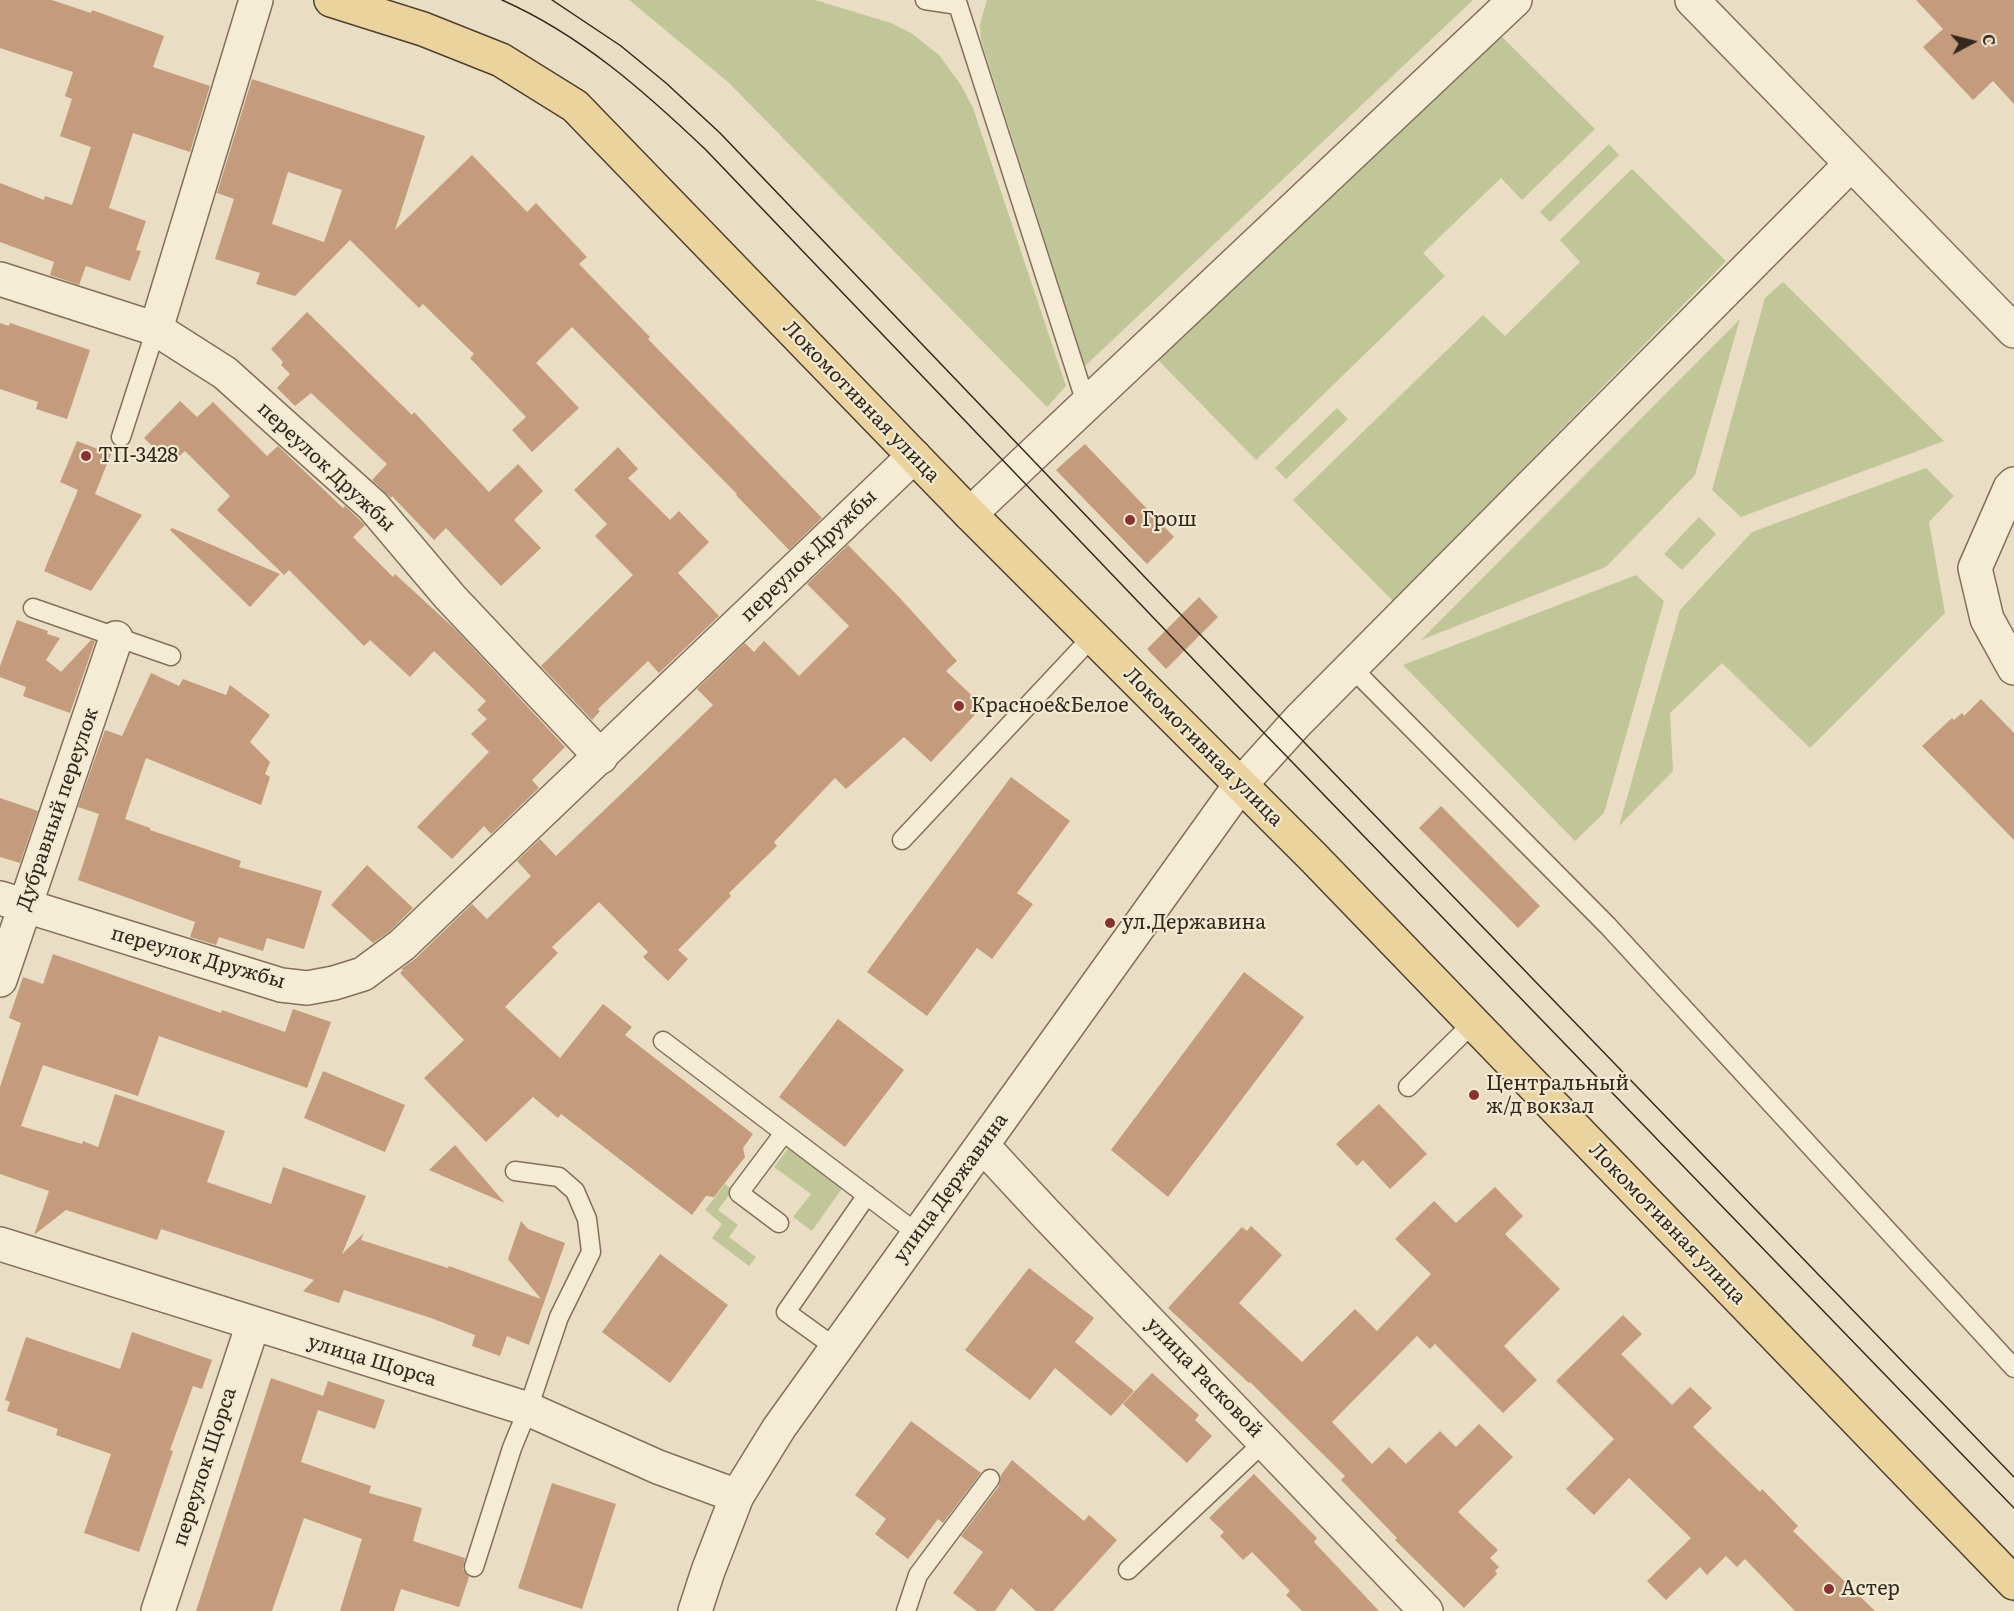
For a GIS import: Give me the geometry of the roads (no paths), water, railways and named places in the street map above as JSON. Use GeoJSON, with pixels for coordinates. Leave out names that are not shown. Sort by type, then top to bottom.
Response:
{"type":"FeatureCollection","features":[{"type":"Feature","properties":{"kind":"main road","name":"Локомотивная улица"},"geometry":{"type":"LineString","coordinates":[[331,0],[423,29],[501,60],[575,106],[970,514],[1241,784],[2014,1583]]}},
{"type":"Feature","properties":{"kind":"street"},"geometry":{"type":"LineString","coordinates":[[156,329],[256,0]]}},
{"type":"Feature","properties":{"kind":"street"},"geometry":{"type":"LineString","coordinates":[[970,514],[1515,0]]}},
{"type":"Feature","properties":{"kind":"street"},"geometry":{"type":"LineString","coordinates":[[1692,0],[2014,331]]}},
{"type":"Feature","properties":{"kind":"street","name":"улица Державина"},"geometry":{"type":"LineString","coordinates":[[695,1611],[737,1496],[779,1428],[1241,784],[1351,667],[1851,164]]}},
{"type":"Feature","properties":{"kind":"street","name":"переулок Дружбы"},"geometry":{"type":"LineString","coordinates":[[0,279],[156,329],[225,373],[373,506],[450,597],[602,757]]}},
{"type":"Feature","properties":{"kind":"street","name":"переулок Дружбы"},"geometry":{"type":"LineString","coordinates":[[12,902],[281,985],[307,988],[363,974],[402,945],[602,757],[914,456]]}},
{"type":"Feature","properties":{"kind":"street"},"geometry":{"type":"LineString","coordinates":[[2014,484],[2010,488],[1976,568],[1987,618],[2014,668]]}},
{"type":"Feature","properties":{"kind":"street","name":"Дубравный переулок"},"geometry":{"type":"LineString","coordinates":[[0,980],[12,902],[116,638]]}},
{"type":"Feature","properties":{"kind":"street","name":"улица Расковой"},"geometry":{"type":"LineString","coordinates":[[982,1145],[1426,1611]]}},
{"type":"Feature","properties":{"kind":"street","name":"улица Щорса"},"geometry":{"type":"LineString","coordinates":[[0,1244],[528,1409],[658,1467],[737,1496]]}},
{"type":"Feature","properties":{"kind":"street","name":"переулок Щорса"},"geometry":{"type":"LineString","coordinates":[[158,1611],[253,1324]]}},
{"type":"Feature","properties":{"kind":"lane"},"geometry":{"type":"LineString","coordinates":[[925,0],[961,2],[1086,404]]}},
{"type":"Feature","properties":{"kind":"lane"},"geometry":{"type":"LineString","coordinates":[[121,437],[156,329]]}},
{"type":"Feature","properties":{"kind":"lane"},"geometry":{"type":"LineString","coordinates":[[33,608],[171,656]]}},
{"type":"Feature","properties":{"kind":"lane"},"geometry":{"type":"LineString","coordinates":[[902,840],[1093,636]]}},
{"type":"Feature","properties":{"kind":"lane"},"geometry":{"type":"LineString","coordinates":[[1351,667],[1608,927],[2014,1368]]}},
{"type":"Feature","properties":{"kind":"lane"},"geometry":{"type":"LineString","coordinates":[[1408,1087],[1473,1023]]}},
{"type":"Feature","properties":{"kind":"lane"},"geometry":{"type":"LineString","coordinates":[[663,1041],[918,1233]]}},
{"type":"Feature","properties":{"kind":"lane"},"geometry":{"type":"LineString","coordinates":[[779,1223],[739,1193],[784,1133]]}},
{"type":"Feature","properties":{"kind":"lane"},"geometry":{"type":"LineString","coordinates":[[474,1567],[512,1448],[528,1409],[559,1317],[591,1252],[587,1219],[575,1191],[559,1178],[515,1171]]}},
{"type":"Feature","properties":{"kind":"lane"},"geometry":{"type":"LineString","coordinates":[[836,1348],[786,1312],[867,1196]]}},
{"type":"Feature","properties":{"kind":"lane"},"geometry":{"type":"LineString","coordinates":[[1128,1570],[1264,1442]]}},
{"type":"Feature","properties":{"kind":"lane"},"geometry":{"type":"LineString","coordinates":[[906,1611],[918,1575],[990,1479]]}},
{"type":"Feature","properties":{"kind":"tram line"},"geometry":{"type":"LineString","coordinates":[[502,0],[531,14],[585,47],[635,86],[706,150],[1235,703],[2014,1508]]}},
{"type":"Feature","properties":{"kind":"tram line"},"geometry":{"type":"LineString","coordinates":[[552,0],[621,46],[666,83],[720,133],[1161,594],[2014,1477]]}},
{"type":"Feature","properties":{"kind":"place","name":"ТП-3428"},"geometry":{"type":"Point","coordinates":[86,456]}},
{"type":"Feature","properties":{"kind":"place","name":"Грош"},"geometry":{"type":"Point","coordinates":[1130,520]}},
{"type":"Feature","properties":{"kind":"place","name":"Красное&Белое"},"geometry":{"type":"Point","coordinates":[959,706]}},
{"type":"Feature","properties":{"kind":"place","name":"ул.Державина"},"geometry":{"type":"Point","coordinates":[1110,923]}},
{"type":"Feature","properties":{"kind":"place","name":"Центральный ж/д вокзал"},"geometry":{"type":"Point","coordinates":[1474,1095]}},
{"type":"Feature","properties":{"kind":"place","name":"Астер"},"geometry":{"type":"Point","coordinates":[1829,1589]}}]}
